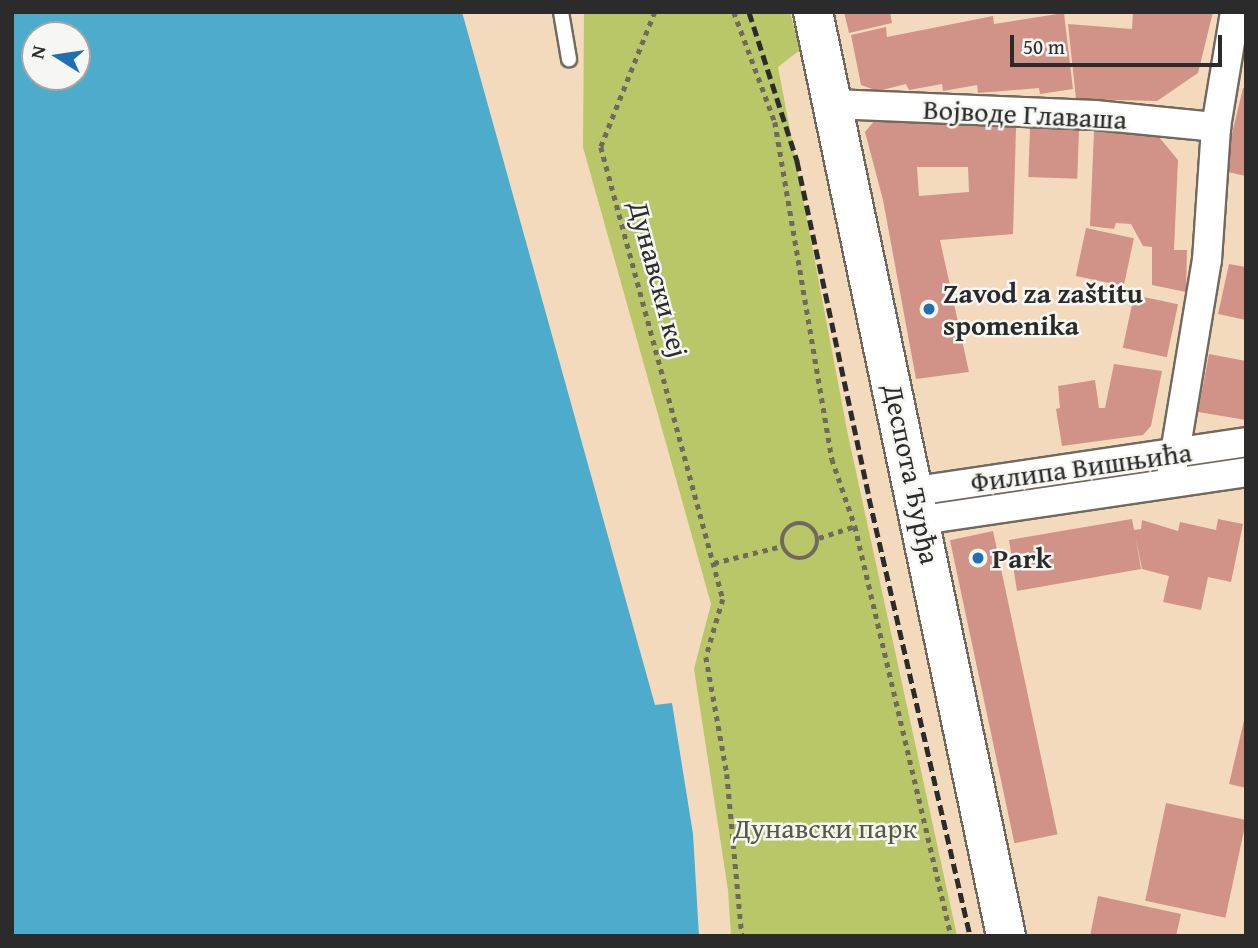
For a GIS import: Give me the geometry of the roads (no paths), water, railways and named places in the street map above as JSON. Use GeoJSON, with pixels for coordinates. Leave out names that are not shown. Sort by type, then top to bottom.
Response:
{"type":"FeatureCollection","features":[{"type":"Feature","properties":{"kind":"street","name":"Деспота Ђурђа"},"geometry":{"type":"LineString","coordinates":[[813,12],[919,506],[1006,936]]}},
{"type":"Feature","properties":{"kind":"street"},"geometry":{"type":"LineString","coordinates":[[1171,469],[1206,260],[1216,127],[1235,12]]}},
{"type":"Feature","properties":{"kind":"street","name":"Војводе Главаша"},"geometry":{"type":"LineString","coordinates":[[833,104],[1095,115],[1216,127]]}},
{"type":"Feature","properties":{"kind":"street","name":"Филипа Вишњића"},"geometry":{"type":"LineString","coordinates":[[1171,469],[1246,442]]}},
{"type":"Feature","properties":{"kind":"street","name":"Филипа Вишњића"},"geometry":{"type":"LineString","coordinates":[[919,506],[1171,469],[1246,472]]}},
{"type":"Feature","properties":{"kind":"lane"},"geometry":{"type":"LineString","coordinates":[[561,12],[569,59]]}},
{"type":"Feature","properties":{"kind":"water"},"geometry":{"type":"Polygon","coordinates":[[[12,12],[462,12],[655,705],[672,703],[693,834],[699,936],[12,936],[12,12]]]}},
{"type":"Feature","properties":{"kind":"railway"},"geometry":{"type":"LineString","coordinates":[[749,12],[797,161],[869,498],[970,936]]}},
{"type":"Feature","properties":{"kind":"place","name":"Zavod za zaštitu spomenika"},"geometry":{"type":"Point","coordinates":[929,309]}},
{"type":"Feature","properties":{"kind":"place","name":"Park"},"geometry":{"type":"Point","coordinates":[978,558]}},
{"type":"Feature","properties":{"kind":"park label","name":"Дунавски парк"},"geometry":{"type":"Point","coordinates":[825,828]}}]}
